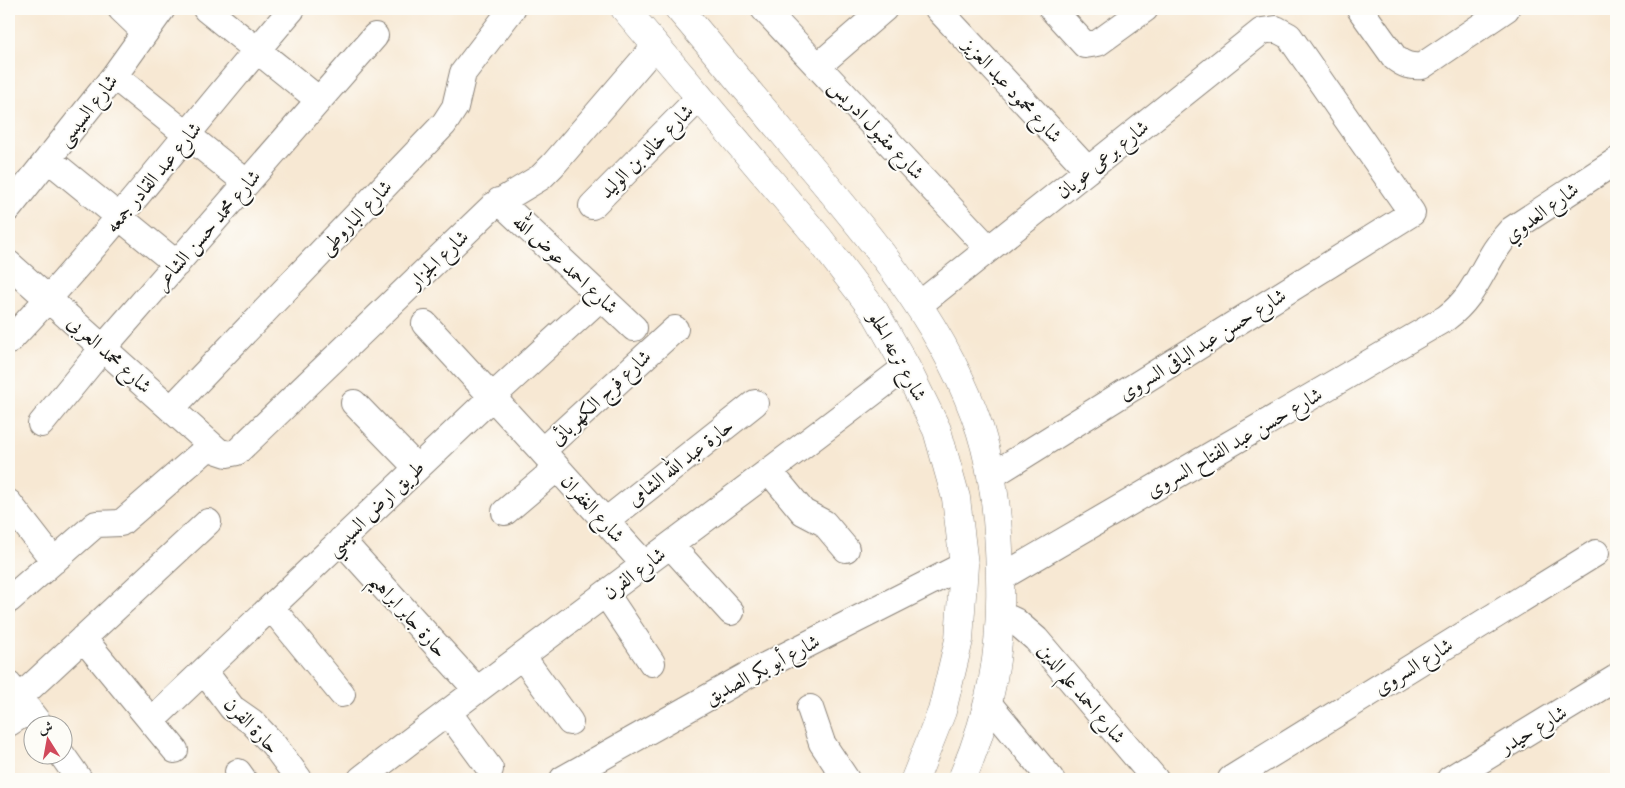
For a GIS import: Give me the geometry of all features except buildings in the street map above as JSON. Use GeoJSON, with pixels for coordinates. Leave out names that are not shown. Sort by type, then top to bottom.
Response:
{"type":"FeatureCollection","features":[{"type":"Feature","properties":{"kind":"street"},"geometry":{"type":"LineString","coordinates":[[121,9],[145,32]]}},
{"type":"Feature","properties":{"kind":"street","name":"شارع السيسى"},"geometry":{"type":"LineString","coordinates":[[9,208],[17,179],[48,159],[114,76],[162,9]]}},
{"type":"Feature","properties":{"kind":"street"},"geometry":{"type":"LineString","coordinates":[[206,9],[319,100]]}},
{"type":"Feature","properties":{"kind":"street","name":"شارع عبد القادر جمعه"},"geometry":{"type":"LineString","coordinates":[[9,341],[48,299],[189,136],[292,9]]}},
{"type":"Feature","properties":{"kind":"street","name":"شارع الباروطى"},"geometry":{"type":"LineString","coordinates":[[171,409],[444,124],[454,107],[463,73],[512,9]]}},
{"type":"Feature","properties":{"kind":"street","name":"شارع ترعه الحلو"},"geometry":{"type":"LineString","coordinates":[[625,9],[818,237],[875,312],[906,366],[937,430],[956,498],[964,565],[956,649],[942,711],[914,779]]}},
{"type":"Feature","properties":{"kind":"street","name":"شارع ترعه الحلو"},"geometry":{"type":"LineString","coordinates":[[679,9],[843,205],[920,304],[944,344],[964,387],[980,430],[992,476],[1000,527],[1002,615],[988,703],[973,753],[962,779]]}},
{"type":"Feature","properties":{"kind":"street","name":"شارع مقبول ادريس"},"geometry":{"type":"LineString","coordinates":[[764,9],[989,249]]}},
{"type":"Feature","properties":{"kind":"street"},"geometry":{"type":"LineString","coordinates":[[818,66],[884,9]]}},
{"type":"Feature","properties":{"kind":"street"},"geometry":{"type":"LineString","coordinates":[[1052,9],[1085,45],[1098,43],[1145,9]]}},
{"type":"Feature","properties":{"kind":"street"},"geometry":{"type":"LineString","coordinates":[[1360,9],[1395,58],[1403,64],[1412,67],[1422,66],[1506,9]]}},
{"type":"Feature","properties":{"kind":"street","name":"شارع محمود عبد العزيز"},"geometry":{"type":"LineString","coordinates":[[946,12],[1088,170]]}},
{"type":"Feature","properties":{"kind":"street","name":"شارع برعى عويان"},"geometry":{"type":"LineString","coordinates":[[920,304],[1262,31],[1276,30],[1288,36],[1412,213]]}},
{"type":"Feature","properties":{"kind":"street","name":"شارع محمد حسن الشاعر"},"geometry":{"type":"LineString","coordinates":[[41,424],[103,348],[375,36]]}},
{"type":"Feature","properties":{"kind":"street","name":"شارع الجزار"},"geometry":{"type":"LineString","coordinates":[[211,445],[218,451],[227,454],[237,452],[499,200],[526,187],[553,165],[656,45]]}},
{"type":"Feature","properties":{"kind":"street"},"geometry":{"type":"LineString","coordinates":[[114,76],[247,183]]}},
{"type":"Feature","properties":{"kind":"street","name":"شارع خالد بن الوليد"},"geometry":{"type":"LineString","coordinates":[[592,206],[700,97]]}},
{"type":"Feature","properties":{"kind":"street"},"geometry":{"type":"LineString","coordinates":[[752,159],[785,135]]}},
{"type":"Feature","properties":{"kind":"street"},"geometry":{"type":"LineString","coordinates":[[48,159],[177,264]]}},
{"type":"Feature","properties":{"kind":"street","name":"شارع العدوي"},"geometry":{"type":"LineString","coordinates":[[1466,302],[1498,243],[1511,230],[1616,161]]}},
{"type":"Feature","properties":{"kind":"street","name":"شارع احمد عوض الله"},"geometry":{"type":"LineString","coordinates":[[499,200],[634,328]]}},
{"type":"Feature","properties":{"kind":"street","name":"شارع حسن عبد الباقى السروى"},"geometry":{"type":"LineString","coordinates":[[992,476],[1412,213]]}},
{"type":"Feature","properties":{"kind":"street","name":"شارع محمد العربى"},"geometry":{"type":"LineString","coordinates":[[9,264],[211,445]]}},
{"type":"Feature","properties":{"kind":"street","name":"طريق ارض السيسي"},"geometry":{"type":"LineString","coordinates":[[151,721],[492,397],[601,297]]}},
{"type":"Feature","properties":{"kind":"street","name":"شارع حسن عبد الفتاح السروى"},"geometry":{"type":"LineString","coordinates":[[1000,578],[1437,324],[1466,302]]}},
{"type":"Feature","properties":{"kind":"street","name":"شارع فرج الكهربائى"},"geometry":{"type":"LineString","coordinates":[[425,324],[549,459],[675,328]]}},
{"type":"Feature","properties":{"kind":"street","name":"شارع الفرن"},"geometry":{"type":"LineString","coordinates":[[361,779],[522,656],[770,472],[906,366]]}},
{"type":"Feature","properties":{"kind":"street","name":"حارة عبد الله الشامى"},"geometry":{"type":"LineString","coordinates":[[606,521],[755,403]]}},
{"type":"Feature","properties":{"kind":"street"},"geometry":{"type":"LineString","coordinates":[[354,404],[418,468]]}},
{"type":"Feature","properties":{"kind":"street"},"geometry":{"type":"LineString","coordinates":[[9,600],[96,524],[121,523],[211,445]]}},
{"type":"Feature","properties":{"kind":"street"},"geometry":{"type":"LineString","coordinates":[[505,512],[549,459]]}},
{"type":"Feature","properties":{"kind":"street","name":"شارع الغفران"},"geometry":{"type":"LineString","coordinates":[[549,459],[645,565]]}},
{"type":"Feature","properties":{"kind":"street"},"geometry":{"type":"LineString","coordinates":[[770,472],[803,512],[824,523],[846,549]]}},
{"type":"Feature","properties":{"kind":"street"},"geometry":{"type":"LineString","coordinates":[[9,504],[54,560]]}},
{"type":"Feature","properties":{"kind":"street"},"geometry":{"type":"LineString","coordinates":[[21,708],[83,638],[208,522]]}},
{"type":"Feature","properties":{"kind":"street","name":"حارة جابر ابراهيم"},"geometry":{"type":"LineString","coordinates":[[341,540],[477,690]]}},
{"type":"Feature","properties":{"kind":"street"},"geometry":{"type":"LineString","coordinates":[[671,546],[731,612]]}},
{"type":"Feature","properties":{"kind":"street","name":"شارع السروى"},"geometry":{"type":"LineString","coordinates":[[1230,779],[1596,553]]}},
{"type":"Feature","properties":{"kind":"street","name":"شارع أبو بكر الصديق"},"geometry":{"type":"LineString","coordinates":[[562,779],[755,671],[964,565]]}},
{"type":"Feature","properties":{"kind":"street"},"geometry":{"type":"LineString","coordinates":[[606,594],[652,663]]}},
{"type":"Feature","properties":{"kind":"street"},"geometry":{"type":"LineString","coordinates":[[271,607],[342,694]]}},
{"type":"Feature","properties":{"kind":"street","name":"شارع احمد علم الدين"},"geometry":{"type":"LineString","coordinates":[[1002,615],[1014,621],[1036,638],[1155,779]]}},
{"type":"Feature","properties":{"kind":"street"},"geometry":{"type":"LineString","coordinates":[[83,638],[176,750]]}},
{"type":"Feature","properties":{"kind":"street"},"geometry":{"type":"LineString","coordinates":[[522,656],[570,722]]}},
{"type":"Feature","properties":{"kind":"street","name":"حارة الفرن"},"geometry":{"type":"LineString","coordinates":[[204,671],[232,708],[252,722],[273,744],[299,779]]}},
{"type":"Feature","properties":{"kind":"street","name":"شارع حيدر"},"geometry":{"type":"LineString","coordinates":[[1450,779],[1612,689]]}},
{"type":"Feature","properties":{"kind":"street"},"geometry":{"type":"LineString","coordinates":[[988,703],[1051,779]]}},
{"type":"Feature","properties":{"kind":"street"},"geometry":{"type":"LineString","coordinates":[[810,708],[822,744],[846,779]]}},
{"type":"Feature","properties":{"kind":"street"},"geometry":{"type":"LineString","coordinates":[[448,712],[490,769]]}},
{"type":"Feature","properties":{"kind":"street"},"geometry":{"type":"LineString","coordinates":[[70,766],[79,779]]}}]}
